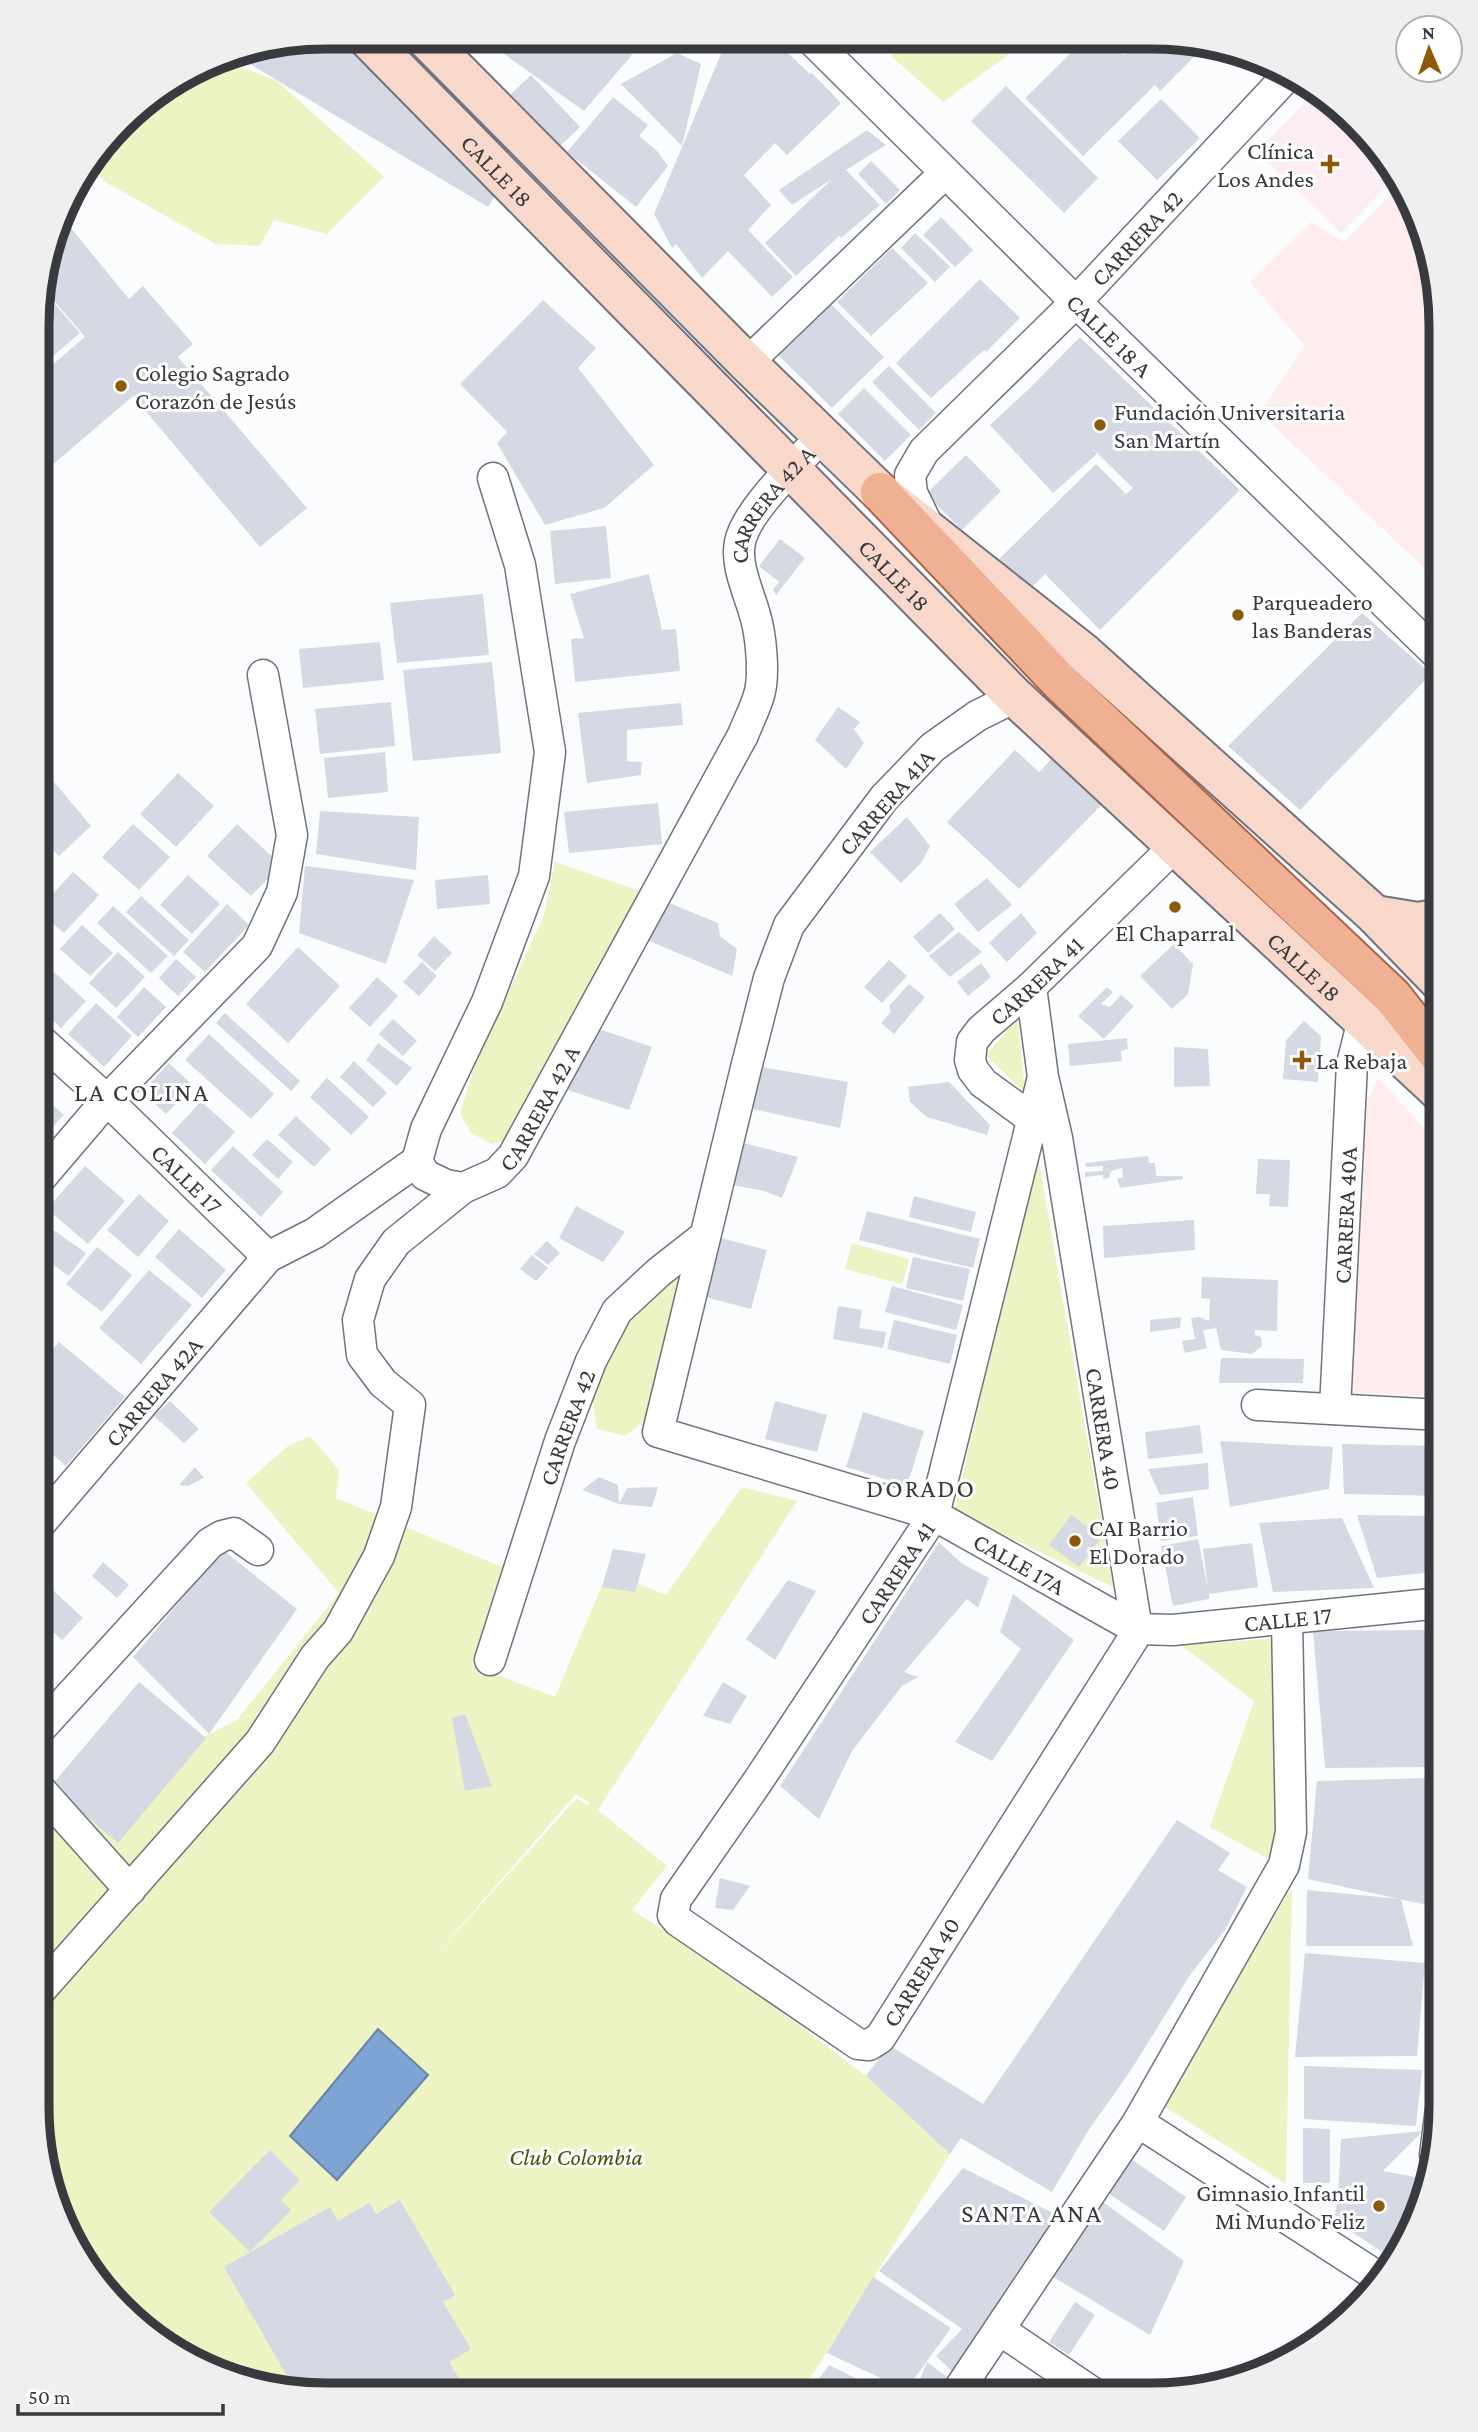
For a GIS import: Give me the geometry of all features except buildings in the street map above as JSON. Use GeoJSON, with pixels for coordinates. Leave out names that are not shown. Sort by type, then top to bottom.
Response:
{"type":"FeatureCollection","features":[{"type":"Feature","properties":{"kind":"main road","name":"CALLE 18"},"geometry":{"type":"LineString","coordinates":[[378,49],[1015,697],[1429,1082]]}},
{"type":"Feature","properties":{"kind":"main road","name":"CALLE 18"},"geometry":{"type":"LineString","coordinates":[[436,49],[747,363],[880,492],[1085,654],[1375,915],[1429,971]]}},
{"type":"Feature","properties":{"kind":"main road"},"geometry":{"type":"LineString","coordinates":[[880,492],[1060,682],[1392,996],[1429,1043]]}},
{"type":"Feature","properties":{"kind":"main road"},"geometry":{"type":"LineString","coordinates":[[1375,915],[1418,922],[1429,920]]}},
{"type":"Feature","properties":{"kind":"street","name":"CALLE 18 A"},"geometry":{"type":"LineString","coordinates":[[821,49],[1429,647]]}},
{"type":"Feature","properties":{"kind":"street","name":"CARRERA 42"},"geometry":{"type":"LineString","coordinates":[[932,533],[912,494],[910,475],[924,451],[1076,302],[1282,81]]}},
{"type":"Feature","properties":{"kind":"street"},"geometry":{"type":"LineString","coordinates":[[747,363],[945,173]]}},
{"type":"Feature","properties":{"kind":"street","name":"CARRERA 42 A"},"geometry":{"type":"LineString","coordinates":[[130,1889],[260,1742],[315,1657],[338,1631],[379,1556],[396,1507],[410,1405],[383,1383],[362,1355],[358,1320],[370,1279],[396,1242],[463,1188],[497,1173],[513,1156],[743,735],[760,693],[761,654],[756,617],[742,578],[740,543],[750,519],[822,436]]}},
{"type":"Feature","properties":{"kind":"street"},"geometry":{"type":"LineString","coordinates":[[268,1257],[315,1233],[417,1161],[426,1129],[487,1002],[534,876],[550,752],[520,565],[493,478]]}},
{"type":"Feature","properties":{"kind":"street"},"geometry":{"type":"LineString","coordinates":[[49,1168],[107,1100],[257,946],[282,892],[292,835],[263,675]]}},
{"type":"Feature","properties":{"kind":"street","name":"CARRERA 41A"},"geometry":{"type":"LineString","coordinates":[[705,1236],[769,978],[789,925],[884,798],[933,747],[976,716],[1015,697]]}},
{"type":"Feature","properties":{"kind":"street","name":"CARRERA 41"},"geometry":{"type":"LineString","coordinates":[[1032,1120],[983,1083],[970,1060],[972,1042],[981,1030],[1031,987],[1175,846]]}},
{"type":"Feature","properties":{"kind":"street","name":"CARRERA 40"},"geometry":{"type":"LineString","coordinates":[[869,2045],[880,2038],[1137,1629],[1057,1138],[1043,1077],[1031,987]]}},
{"type":"Feature","properties":{"kind":"street","name":"CARRERA 40A"},"geometry":{"type":"LineString","coordinates":[[1335,1409],[1352,1064],[1363,1020]]}},
{"type":"Feature","properties":{"kind":"street","name":"CALLE 17"},"geometry":{"type":"LineString","coordinates":[[49,1048],[107,1100],[268,1257]]}},
{"type":"Feature","properties":{"kind":"street","name":"CARRERA 41"},"geometry":{"type":"LineString","coordinates":[[869,2045],[858,2044],[678,1922],[673,1915],[676,1899],[758,1781],[934,1515],[1043,1077]]}},
{"type":"Feature","properties":{"kind":"street"},"geometry":{"type":"LineString","coordinates":[[1032,1120],[1057,1138]]}},
{"type":"Feature","properties":{"kind":"street"},"geometry":{"type":"LineString","coordinates":[[417,1161],[425,1175],[446,1185],[463,1188]]}},
{"type":"Feature","properties":{"kind":"street","name":"CARRERA 42"},"geometry":{"type":"LineString","coordinates":[[490,1660],[560,1441],[591,1361],[617,1311],[659,1272],[705,1236]]}},
{"type":"Feature","properties":{"kind":"street","name":"CALLE 17A"},"geometry":{"type":"LineString","coordinates":[[705,1236],[658,1432],[934,1515],[1137,1629]]}},
{"type":"Feature","properties":{"kind":"street","name":"CARRERA 42A"},"geometry":{"type":"LineString","coordinates":[[49,1512],[268,1257]]}},
{"type":"Feature","properties":{"kind":"street"},"geometry":{"type":"LineString","coordinates":[[1257,1405],[1429,1414]]}},
{"type":"Feature","properties":{"kind":"street"},"geometry":{"type":"LineString","coordinates":[[49,1719],[209,1543],[234,1533],[258,1549]]}},
{"type":"Feature","properties":{"kind":"street","name":"CALLE 17"},"geometry":{"type":"LineString","coordinates":[[1137,1629],[1173,1630],[1429,1604]]}},
{"type":"Feature","properties":{"kind":"street"},"geometry":{"type":"LineString","coordinates":[[963,2383],[1138,2122],[1284,1865],[1290,1832],[1287,1619]]}},
{"type":"Feature","properties":{"kind":"street"},"geometry":{"type":"LineString","coordinates":[[49,1799],[130,1889],[49,1980]]}},
{"type":"Feature","properties":{"kind":"street"},"geometry":{"type":"LineString","coordinates":[[1138,2122],[1373,2274]]}},
{"type":"Feature","properties":{"kind":"street"},"geometry":{"type":"LineString","coordinates":[[1000,2330],[1078,2383]]}},
{"type":"Feature","properties":{"kind":"shaded area","name":"Clínica Los Andes"},"geometry":{"type":"Polygon","coordinates":[[[1309,98],[1335,117],[1361,143],[1390,183],[1341,233],[1257,151],[1309,98]]]}},
{"type":"Feature","properties":{"kind":"shaded area"},"geometry":{"type":"Polygon","coordinates":[[[1395,191],[1420,254],[1427,289],[1429,573],[1260,413],[1305,346],[1250,282],[1311,222],[1344,242],[1395,191]]]}},
{"type":"Feature","properties":{"kind":"shaded area"},"geometry":{"type":"Polygon","coordinates":[[[1378,1078],[1429,1133],[1429,1396],[1351,1393],[1365,1106],[1378,1078]]]}},
{"type":"Feature","properties":{"kind":"green space"},"geometry":{"type":"Polygon","coordinates":[[[896,49],[1016,49],[943,102],[891,56],[896,49]]]}},
{"type":"Feature","properties":{"kind":"green space"},"geometry":{"type":"Polygon","coordinates":[[[235,64],[277,81],[384,177],[327,234],[274,220],[260,246],[216,244],[107,183],[96,172],[117,143],[143,117],[187,86],[235,64]]]}},
{"type":"Feature","properties":{"kind":"green space"},"geometry":{"type":"Polygon","coordinates":[[[555,862],[640,891],[510,1139],[491,1144],[471,1133],[460,1113],[476,1063],[544,915],[555,862]]]}},
{"type":"Feature","properties":{"kind":"green space"},"geometry":{"type":"Polygon","coordinates":[[[1018,1019],[1025,1093],[986,1055],[1018,1019]]]}},
{"type":"Feature","properties":{"kind":"green space"},"geometry":{"type":"Polygon","coordinates":[[[1038,1156],[1113,1587],[954,1511],[1038,1156]]]}},
{"type":"Feature","properties":{"kind":"green space"},"geometry":{"type":"Polygon","coordinates":[[[852,1243],[909,1259],[902,1284],[845,1269],[852,1243]]]}},
{"type":"Feature","properties":{"kind":"green space"},"geometry":{"type":"Polygon","coordinates":[[[675,1270],[680,1296],[648,1418],[625,1436],[597,1429],[591,1388],[621,1325],[675,1270]]]}},
{"type":"Feature","properties":{"kind":"green space","name":"Club Colombia"},"geometry":{"type":"Polygon","coordinates":[[[310,1436],[339,1470],[336,1498],[502,1567],[472,1665],[555,1697],[608,1571],[666,1595],[742,1487],[797,1501],[598,1810],[667,1866],[632,1910],[725,1969],[866,2076],[950,2154],[807,2383],[325,2383],[271,2378],[203,2355],[157,2326],[117,2289],[86,2245],[64,2196],[51,2143],[49,1817],[237,1720],[339,1593],[246,1483],[288,1446],[310,1436]],[[576,1794],[418,1975],[577,1798],[587,1806],[590,1803],[576,1794]]]}},
{"type":"Feature","properties":{"kind":"green space"},"geometry":{"type":"Polygon","coordinates":[[[1283,1638],[1280,1865],[1210,1827],[1254,1701],[1181,1645],[1283,1638]]]}},
{"type":"Feature","properties":{"kind":"green space"},"geometry":{"type":"Polygon","coordinates":[[[1292,1887],[1286,2184],[1162,2105],[1292,1887]]]}},
{"type":"Feature","properties":{"kind":"water"},"geometry":{"type":"Polygon","coordinates":[[[378,2029],[428,2075],[337,2180],[290,2136],[378,2029]]]}},
{"type":"Feature","properties":{"kind":"place","name":"Clínica Los Andes"},"geometry":{"type":"Point","coordinates":[1330,164]}},
{"type":"Feature","properties":{"kind":"place","name":"Colegio Sagrado Corazón de Jesús"},"geometry":{"type":"Point","coordinates":[121,386]}},
{"type":"Feature","properties":{"kind":"place","name":"Fundación Universitaria San Martín"},"geometry":{"type":"Point","coordinates":[1100,425]}},
{"type":"Feature","properties":{"kind":"place","name":"Parqueadero las Banderas"},"geometry":{"type":"Point","coordinates":[1238,615]}},
{"type":"Feature","properties":{"kind":"place","name":"El Chaparral"},"geometry":{"type":"Point","coordinates":[1175,907]}},
{"type":"Feature","properties":{"kind":"place","name":"La Rebaja"},"geometry":{"type":"Point","coordinates":[1302,1060]}},
{"type":"Feature","properties":{"kind":"place","name":"CAI Barrio El Dorado"},"geometry":{"type":"Point","coordinates":[1075,1541]}},
{"type":"Feature","properties":{"kind":"place","name":"Gimnasio Infantil Mi Mundo Feliz"},"geometry":{"type":"Point","coordinates":[1379,2206]}},
{"type":"Feature","properties":{"kind":"district","name":"LA COLINA"},"geometry":{"type":"Point","coordinates":[142,1092]}},
{"type":"Feature","properties":{"kind":"district","name":"DORADO"},"geometry":{"type":"Point","coordinates":[921,1488]}},
{"type":"Feature","properties":{"kind":"district","name":"SANTA ANA"},"geometry":{"type":"Point","coordinates":[1032,2213]}}]}
